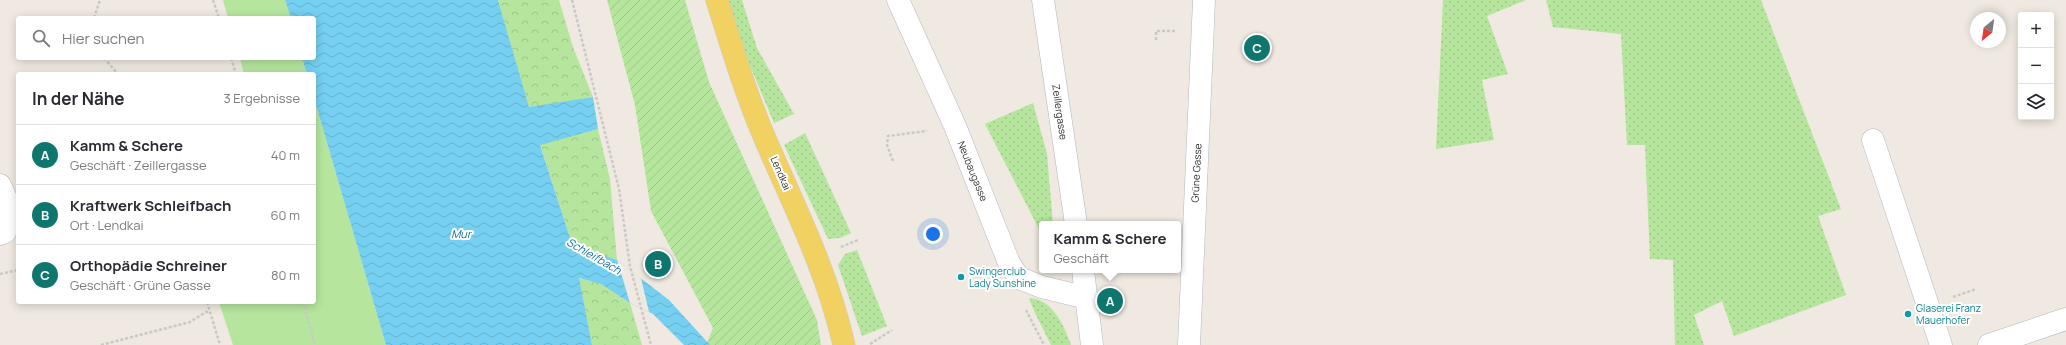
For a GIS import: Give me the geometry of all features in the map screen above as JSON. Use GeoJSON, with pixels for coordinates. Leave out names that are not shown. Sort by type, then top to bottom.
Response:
{"type":"FeatureCollection","features":[{"type":"Feature","properties":{"kind":"main road","name":"Lendkai"},"geometry":{"type":"LineString","coordinates":[[717,0],[747,92],[766,140],[818,256],[833,300],[844,345]]}},
{"type":"Feature","properties":{"kind":"street","name":"Neubaugasse"},"geometry":{"type":"LineString","coordinates":[[898,0],[955,126],[1009,263],[1019,278],[1042,287],[1087,298]]}},
{"type":"Feature","properties":{"kind":"street","name":"Zeillergasse"},"geometry":{"type":"LineString","coordinates":[[1043,0],[1076,221]]}},
{"type":"Feature","properties":{"kind":"street","name":"Grüne Gasse"},"geometry":{"type":"LineString","coordinates":[[1189,345],[1204,0]]}},
{"type":"Feature","properties":{"kind":"street"},"geometry":{"type":"LineString","coordinates":[[1873,140],[1940,345]]}},
{"type":"Feature","properties":{"kind":"street"},"geometry":{"type":"LineString","coordinates":[[0,185],[12,212],[6,232],[0,234]]}},
{"type":"Feature","properties":{"kind":"street"},"geometry":{"type":"LineString","coordinates":[[1083,273],[1092,345]]}},
{"type":"Feature","properties":{"kind":"street"},"geometry":{"type":"LineString","coordinates":[[1989,345],[2066,319]]}},
{"type":"Feature","properties":{"kind":"path"},"geometry":{"type":"LineString","coordinates":[[95,16],[100,0]]}},
{"type":"Feature","properties":{"kind":"path"},"geometry":{"type":"LineString","coordinates":[[213,0],[218,16]]}},
{"type":"Feature","properties":{"kind":"path"},"geometry":{"type":"LineString","coordinates":[[572,0],[619,189],[630,266],[651,345]]}},
{"type":"Feature","properties":{"kind":"path"},"geometry":{"type":"LineString","coordinates":[[106,60],[116,72]]}},
{"type":"Feature","properties":{"kind":"path"},"geometry":{"type":"LineString","coordinates":[[232,60],[235,72]]}},
{"type":"Feature","properties":{"kind":"path"},"geometry":{"type":"LineString","coordinates":[[893,161],[886,145],[888,136],[928,131]]}},
{"type":"Feature","properties":{"kind":"path"},"geometry":{"type":"LineString","coordinates":[[0,274],[16,270]]}},
{"type":"Feature","properties":{"kind":"path"},"geometry":{"type":"LineString","coordinates":[[208,304],[220,345]]}},
{"type":"Feature","properties":{"kind":"path"},"geometry":{"type":"LineString","coordinates":[[304,304],[315,345]]}},
{"type":"Feature","properties":{"kind":"path"},"geometry":{"type":"LineString","coordinates":[[101,345],[190,322],[206,312],[210,312]]}},
{"type":"Feature","properties":{"kind":"path"},"geometry":{"type":"LineString","coordinates":[[869,345],[892,330]]}},
{"type":"Feature","properties":{"kind":"green space"},"geometry":{"type":"Polygon","coordinates":[[[223,0],[285,0],[290,16],[227,16],[223,0]]]}},
{"type":"Feature","properties":{"kind":"green space"},"geometry":{"type":"Polygon","coordinates":[[[498,0],[559,0],[573,47],[593,97],[529,108],[498,0]]]}},
{"type":"Feature","properties":{"kind":"green space"},"geometry":{"type":"Polygon","coordinates":[[[607,0],[685,0],[709,82],[817,320],[821,345],[706,345],[713,328],[651,211],[635,105],[607,0]]]}},
{"type":"Feature","properties":{"kind":"green space"},"geometry":{"type":"Polygon","coordinates":[[[728,0],[742,0],[757,48],[794,114],[774,123],[741,44],[728,0]]]}},
{"type":"Feature","properties":{"kind":"green space"},"geometry":{"type":"Polygon","coordinates":[[[1443,0],[1526,0],[1487,16],[1508,74],[1482,80],[1494,140],[1436,149],[1443,0]]]}},
{"type":"Feature","properties":{"kind":"green space"},"geometry":{"type":"Polygon","coordinates":[[[1546,0],[1761,0],[1841,209],[1818,216],[1846,295],[1734,336],[1722,301],[1694,315],[1704,345],[1675,345],[1673,260],[1650,259],[1645,145],[1627,145],[1621,34],[1553,27],[1546,0]]]}},
{"type":"Feature","properties":{"kind":"green space"},"geometry":{"type":"Polygon","coordinates":[[[240,60],[303,60],[306,72],[244,72],[240,60]]]}},
{"type":"Feature","properties":{"kind":"green space"},"geometry":{"type":"Polygon","coordinates":[[[1033,103],[1047,154],[1053,221],[1039,221],[1039,229],[985,124],[1033,103]]]}},
{"type":"Feature","properties":{"kind":"green space"},"geometry":{"type":"Polygon","coordinates":[[[316,105],[386,345],[233,345],[220,304],[316,304],[316,105]]]}},
{"type":"Feature","properties":{"kind":"green space"},"geometry":{"type":"Polygon","coordinates":[[[598,129],[610,179],[617,260],[572,244],[540,144],[598,129]]]}},
{"type":"Feature","properties":{"kind":"green space"},"geometry":{"type":"Polygon","coordinates":[[[805,133],[851,233],[840,238],[828,239],[784,145],[805,133]]]}},
{"type":"Feature","properties":{"kind":"green space"},"geometry":{"type":"Polygon","coordinates":[[[857,250],[887,326],[862,336],[838,265],[845,254],[857,250]]]}},
{"type":"Feature","properties":{"kind":"green space"},"geometry":{"type":"Polygon","coordinates":[[[578,278],[601,284],[630,303],[642,345],[592,345],[578,278]]]}},
{"type":"Feature","properties":{"kind":"green space"},"geometry":{"type":"Polygon","coordinates":[[[1029,298],[1045,303],[1051,308],[1061,322],[1071,345],[1051,345],[1029,298]]]}},
{"type":"Feature","properties":{"kind":"water","name":"Mur"},"geometry":{"type":"Polygon","coordinates":[[[285,0],[498,0],[529,107],[593,97],[598,129],[540,145],[572,244],[617,260],[669,300],[710,345],[684,345],[653,314],[630,303],[601,284],[579,278],[592,345],[386,345],[316,105],[316,72],[306,72],[303,60],[316,60],[316,16],[290,16],[285,0]]]}},
{"type":"Feature","properties":{"kind":"pier"},"geometry":{"type":"Polygon","coordinates":[[[617,260],[641,278],[649,312],[630,303],[617,260]]]}},
{"type":"Feature","properties":{"kind":"place","name":"Orthopädie Schreiner"},"geometry":{"type":"Point","coordinates":[1257,48]}},
{"type":"Feature","properties":{"kind":"place","name":"Kraftwerk Schleifbach"},"geometry":{"type":"Point","coordinates":[658,264]}},
{"type":"Feature","properties":{"kind":"place","name":"Swingerclub Lady Sunshine"},"geometry":{"type":"Point","coordinates":[961,277]}},
{"type":"Feature","properties":{"kind":"place","name":"Kamm & Schere"},"geometry":{"type":"Point","coordinates":[1110,301]}},
{"type":"Feature","properties":{"kind":"place","name":"Glaserei Franz Mauerhofer"},"geometry":{"type":"Point","coordinates":[1908,314]}},
{"type":"Feature","properties":{"kind":"water label","name":"Schleifbach"},"geometry":{"type":"Point","coordinates":[594,256]}}]}
